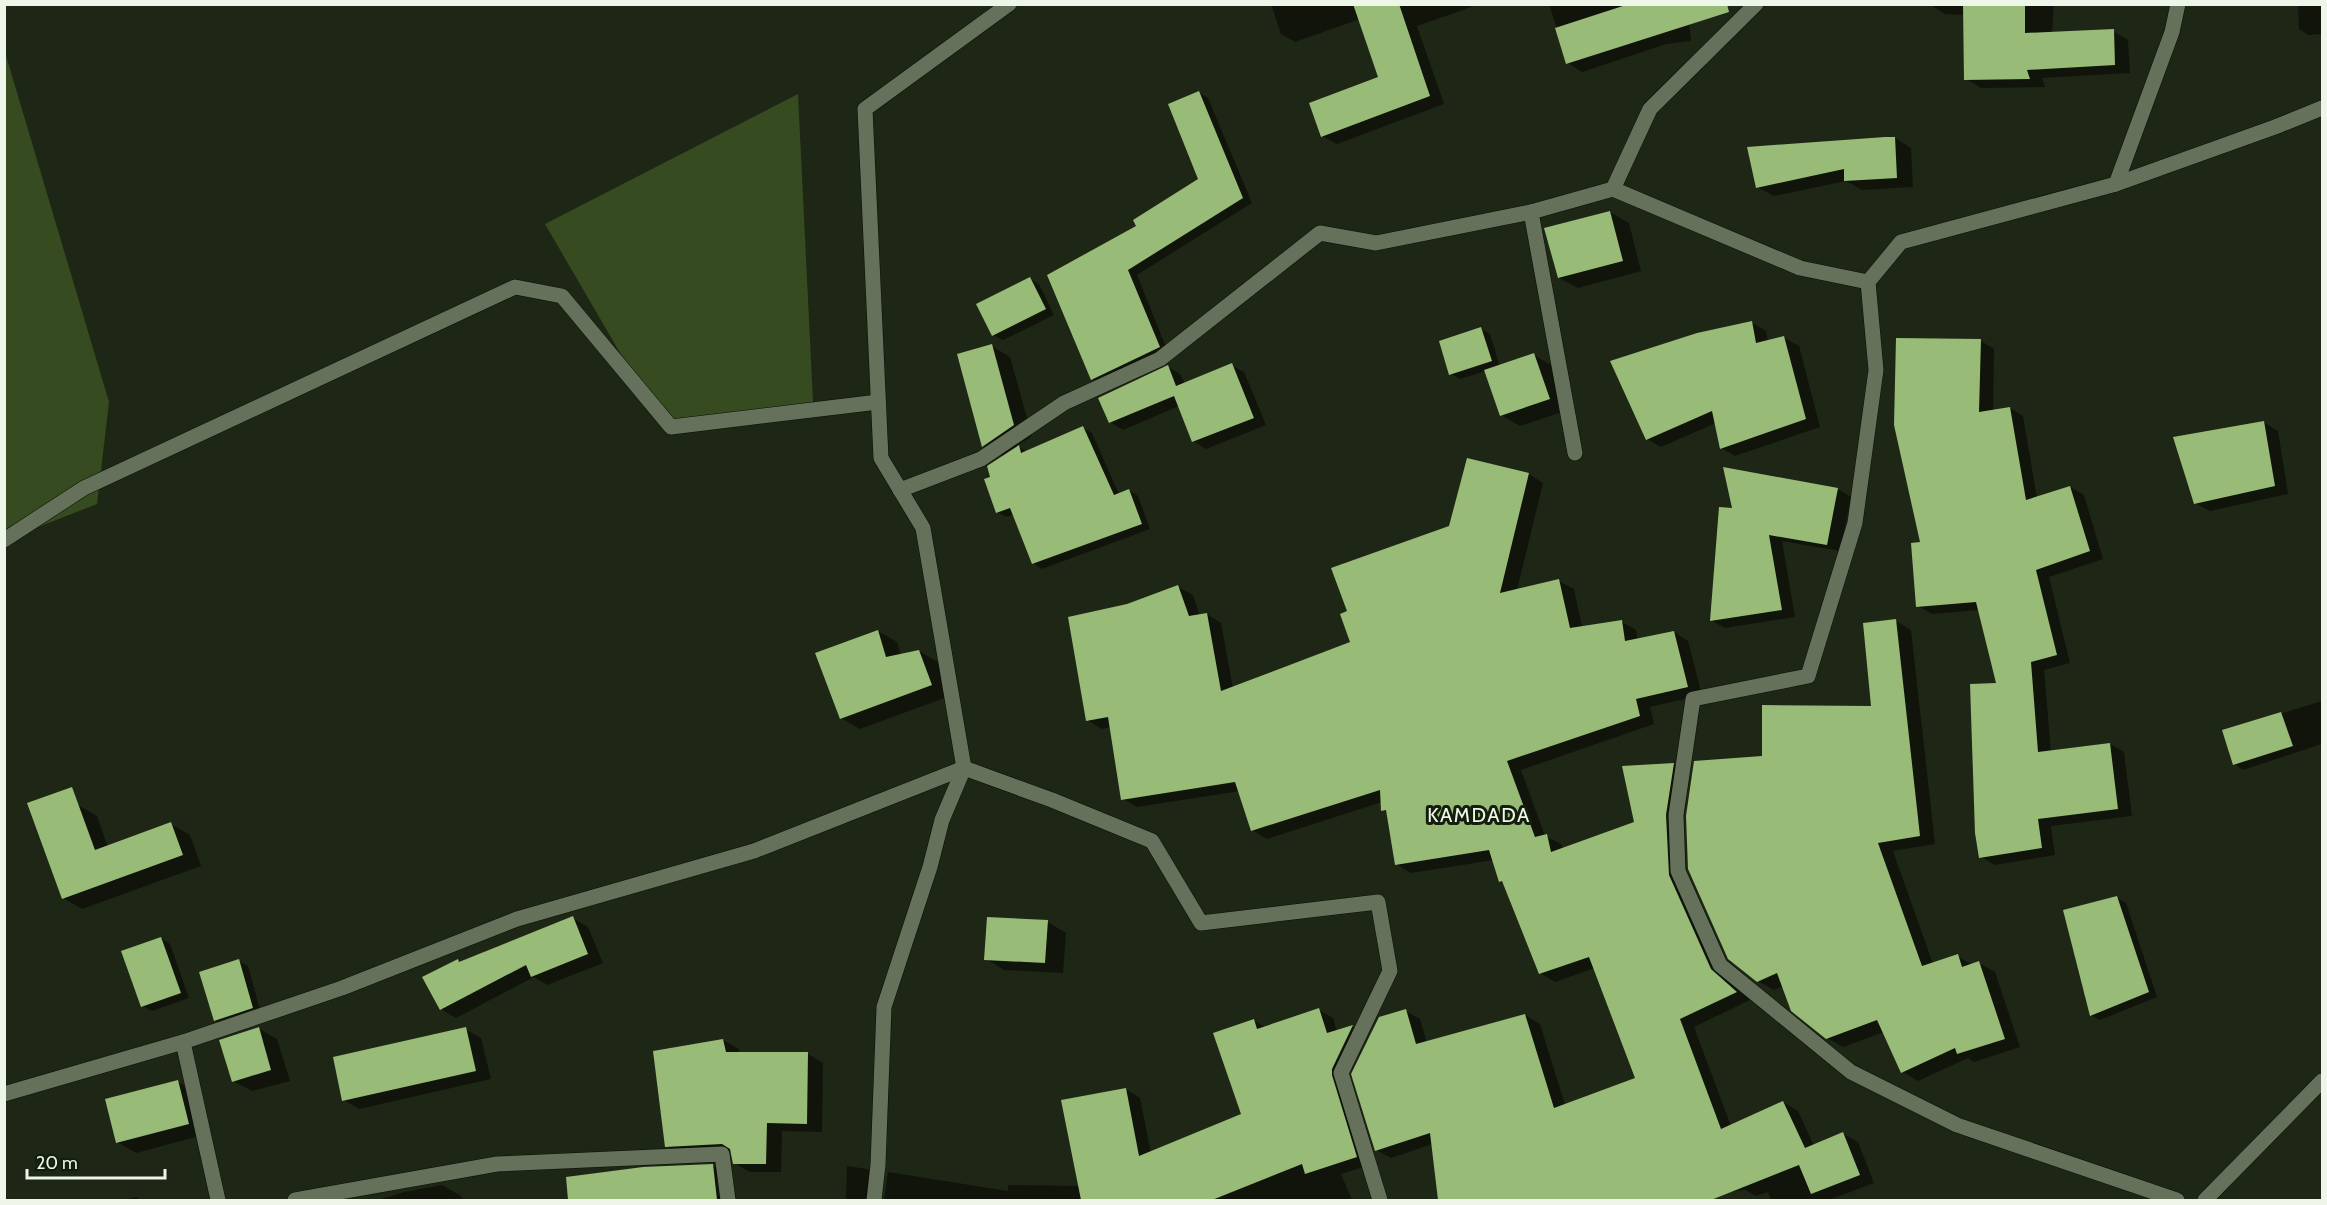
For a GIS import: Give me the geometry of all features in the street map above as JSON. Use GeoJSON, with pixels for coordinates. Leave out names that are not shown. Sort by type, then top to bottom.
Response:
{"type":"FeatureCollection","features":[{"type":"Feature","properties":{"kind":"street"},"geometry":{"type":"LineString","coordinates":[[874,1200],[878,1165],[884,1007],[930,867],[942,820],[964,768],[923,528],[881,458],[865,109],[1009,4]]}},
{"type":"Feature","properties":{"kind":"street"},"geometry":{"type":"LineString","coordinates":[[1613,189],[1650,108],[1755,4]]}},
{"type":"Feature","properties":{"kind":"street"},"geometry":{"type":"LineString","coordinates":[[2116,184],[2172,32],[2178,4]]}},
{"type":"Feature","properties":{"kind":"street"},"geometry":{"type":"LineString","coordinates":[[2176,1200],[1957,1125],[1851,1072],[1720,965],[1678,871],[1676,815],[1693,699],[1808,676],[1855,523],[1876,370],[1868,282],[1901,242],[2116,184],[2322,108]]}},
{"type":"Feature","properties":{"kind":"street"},"geometry":{"type":"LineString","coordinates":[[900,490],[981,459],[1064,403],[1160,359],[1320,233],[1376,243],[1531,212],[1613,189],[1800,268],[1868,282]]}},
{"type":"Feature","properties":{"kind":"street"},"geometry":{"type":"LineString","coordinates":[[1531,212],[1575,453]]}},
{"type":"Feature","properties":{"kind":"street"},"geometry":{"type":"LineString","coordinates":[[4,540],[84,488],[515,286],[562,296],[670,427],[878,402]]}},
{"type":"Feature","properties":{"kind":"street"},"geometry":{"type":"LineString","coordinates":[[4,1094],[183,1042],[342,988],[518,919],[754,851],[964,768],[1052,800],[1152,841],[1201,923],[1378,902],[1390,971],[1341,1073],[1380,1200]]}},
{"type":"Feature","properties":{"kind":"street"},"geometry":{"type":"LineString","coordinates":[[183,1042],[218,1200]]}},
{"type":"Feature","properties":{"kind":"street"},"geometry":{"type":"LineString","coordinates":[[2205,1200],[2322,1081]]}},
{"type":"Feature","properties":{"kind":"street"},"geometry":{"type":"LineString","coordinates":[[295,1200],[497,1164],[722,1154],[728,1200]]}},
{"type":"Feature","properties":{"kind":"green space"},"geometry":{"type":"Polygon","coordinates":[[[4,49],[109,402],[97,504],[5,540],[4,49]]]}},
{"type":"Feature","properties":{"kind":"green space"},"geometry":{"type":"Polygon","coordinates":[[[798,94],[813,402],[662,425],[545,224],[798,94]]]}},
{"type":"Feature","properties":{"kind":"building"},"geometry":{"type":"Polygon","coordinates":[[[1353,4],[1399,4],[1430,96],[1321,137],[1309,103],[1378,77],[1353,4]]]}},
{"type":"Feature","properties":{"kind":"building"},"geometry":{"type":"Polygon","coordinates":[[[1629,4],[1727,4],[1729,12],[1566,64],[1555,28],[1629,4]]]}},
{"type":"Feature","properties":{"kind":"building"},"geometry":{"type":"Polygon","coordinates":[[[1963,4],[2025,4],[2025,33],[2114,29],[2115,65],[2027,70],[2030,79],[1964,80],[1963,4]]]}},
{"type":"Feature","properties":{"kind":"building"},"geometry":{"type":"Polygon","coordinates":[[[1199,91],[1243,198],[1128,270],[1160,347],[1091,380],[1047,275],[1136,226],[1133,220],[1198,179],[1168,104],[1199,91]]]}},
{"type":"Feature","properties":{"kind":"building"},"geometry":{"type":"Polygon","coordinates":[[[1895,137],[1897,178],[1844,181],[1844,169],[1756,188],[1747,147],[1895,137]]]}},
{"type":"Feature","properties":{"kind":"building"},"geometry":{"type":"Polygon","coordinates":[[[1610,211],[1623,261],[1558,278],[1544,228],[1610,211]]]}},
{"type":"Feature","properties":{"kind":"building"},"geometry":{"type":"Polygon","coordinates":[[[1030,277],[1046,309],[992,336],[976,304],[1030,277]]]}},
{"type":"Feature","properties":{"kind":"building"},"geometry":{"type":"Polygon","coordinates":[[[1752,321],[1756,343],[1784,336],[1806,419],[1720,449],[1712,411],[1646,440],[1610,361],[1697,333],[1752,321]]]}},
{"type":"Feature","properties":{"kind":"building"},"geometry":{"type":"Polygon","coordinates":[[[1481,327],[1492,361],[1449,375],[1439,341],[1481,327]]]}},
{"type":"Feature","properties":{"kind":"building"},"geometry":{"type":"Polygon","coordinates":[[[1896,338],[1981,339],[1979,412],[2010,407],[2026,500],[2070,486],[2090,551],[2036,570],[2057,655],[2031,662],[2038,752],[2110,743],[2118,809],[2038,819],[2042,848],[1979,858],[1975,833],[1970,684],[1996,683],[1976,602],[1916,607],[1911,543],[1920,542],[1894,425],[1896,338]]]}},
{"type":"Feature","properties":{"kind":"building"},"geometry":{"type":"Polygon","coordinates":[[[992,344],[1014,425],[982,447],[957,354],[992,344]]]}},
{"type":"Feature","properties":{"kind":"building"},"geometry":{"type":"Polygon","coordinates":[[[1534,353],[1550,399],[1500,416],[1484,370],[1534,353]]]}},
{"type":"Feature","properties":{"kind":"building"},"geometry":{"type":"Polygon","coordinates":[[[1232,363],[1254,418],[1192,442],[1174,396],[1109,423],[1098,398],[1168,365],[1176,386],[1232,363]]]}},
{"type":"Feature","properties":{"kind":"building"},"geometry":{"type":"Polygon","coordinates":[[[2264,421],[2275,486],[2194,504],[2173,437],[2264,421]]]}},
{"type":"Feature","properties":{"kind":"building"},"geometry":{"type":"Polygon","coordinates":[[[1083,426],[1114,495],[1129,489],[1142,524],[1032,564],[1010,508],[996,513],[984,479],[990,477],[987,466],[1019,445],[1021,453],[1083,426]]]}},
{"type":"Feature","properties":{"kind":"building"},"geometry":{"type":"Polygon","coordinates":[[[1467,458],[1529,473],[1500,593],[1559,579],[1570,628],[1622,620],[1625,641],[1674,631],[1688,687],[1636,699],[1640,716],[1507,761],[1535,837],[1547,834],[1551,852],[1634,822],[1622,766],[1674,763],[1666,815],[1669,875],[1711,969],[1737,992],[1680,1019],[1721,1129],[1783,1101],[1805,1148],[1843,1132],[1860,1175],[1811,1194],[1799,1165],[1711,1200],[1438,1200],[1430,1133],[1375,1151],[1351,1074],[1379,1017],[1406,1009],[1416,1044],[1525,1014],[1554,1108],[1635,1078],[1589,957],[1539,974],[1502,881],[1499,882],[1489,850],[1395,865],[1386,810],[1381,811],[1380,790],[1251,831],[1235,782],[1121,800],[1108,717],[1086,721],[1068,617],[1127,604],[1178,585],[1189,616],[1207,613],[1221,691],[1350,642],[1340,614],[1347,611],[1331,568],[1449,526],[1467,458]]]}},
{"type":"Feature","properties":{"kind":"building"},"geometry":{"type":"Polygon","coordinates":[[[1723,467],[1838,488],[1827,545],[1769,535],[1782,610],[1710,621],[1719,507],[1732,508],[1723,467]]]}},
{"type":"Feature","properties":{"kind":"building"},"geometry":{"type":"Polygon","coordinates":[[[1896,619],[1920,836],[1878,843],[1922,966],[1958,954],[1962,967],[1979,961],[2005,1039],[1957,1054],[1955,1048],[1901,1073],[1877,1020],[1826,1039],[1791,1011],[1777,973],[1757,982],[1728,959],[1688,869],[1686,816],[1694,761],[1762,756],[1762,705],[1871,706],[1863,623],[1896,619]]]}},
{"type":"Feature","properties":{"kind":"building"},"geometry":{"type":"Polygon","coordinates":[[[878,630],[886,657],[919,650],[932,685],[840,719],[815,653],[878,630]]]}},
{"type":"Feature","properties":{"kind":"building"},"geometry":{"type":"Polygon","coordinates":[[[2281,712],[2293,746],[2233,765],[2222,730],[2281,712]]]}},
{"type":"Feature","properties":{"kind":"building"},"geometry":{"type":"Polygon","coordinates":[[[72,787],[95,850],[171,822],[183,855],[62,899],[27,803],[72,787]]]}},
{"type":"Feature","properties":{"kind":"building"},"geometry":{"type":"Polygon","coordinates":[[[2117,896],[2149,992],[2090,1016],[2063,910],[2117,896]]]}},
{"type":"Feature","properties":{"kind":"building"},"geometry":{"type":"Polygon","coordinates":[[[573,916],[588,954],[531,977],[526,965],[440,1010],[422,977],[458,959],[459,962],[573,916]]]}},
{"type":"Feature","properties":{"kind":"building"},"geometry":{"type":"Polygon","coordinates":[[[987,917],[1048,920],[1045,963],[984,960],[987,917]]]}},
{"type":"Feature","properties":{"kind":"building"},"geometry":{"type":"Polygon","coordinates":[[[161,937],[181,993],[141,1007],[121,951],[161,937]]]}},
{"type":"Feature","properties":{"kind":"building"},"geometry":{"type":"Polygon","coordinates":[[[239,959],[253,1008],[214,1021],[199,972],[239,959]]]}},
{"type":"Feature","properties":{"kind":"building"},"geometry":{"type":"Polygon","coordinates":[[[1319,1008],[1327,1033],[1353,1025],[1332,1069],[1332,1075],[1357,1157],[1305,1174],[1302,1164],[1212,1200],[1081,1200],[1061,1100],[1126,1088],[1139,1156],[1241,1114],[1213,1033],[1254,1019],[1257,1029],[1319,1008]]]}},
{"type":"Feature","properties":{"kind":"building"},"geometry":{"type":"Polygon","coordinates":[[[259,1027],[271,1070],[232,1082],[219,1040],[259,1027]]]}},
{"type":"Feature","properties":{"kind":"building"},"geometry":{"type":"Polygon","coordinates":[[[466,1027],[476,1071],[342,1101],[333,1057],[466,1027]]]}},
{"type":"Feature","properties":{"kind":"building"},"geometry":{"type":"Polygon","coordinates":[[[723,1039],[726,1052],[808,1052],[807,1124],[767,1123],[766,1164],[733,1164],[730,1149],[722,1144],[665,1147],[653,1051],[723,1039]]]}},
{"type":"Feature","properties":{"kind":"building"},"geometry":{"type":"Polygon","coordinates":[[[178,1080],[189,1124],[116,1143],[105,1099],[178,1080]]]}},
{"type":"Feature","properties":{"kind":"building"},"geometry":{"type":"Polygon","coordinates":[[[713,1164],[717,1200],[568,1200],[566,1177],[643,1167],[713,1164]]]}},
{"type":"Feature","properties":{"kind":"district","name":"KAMDADA"},"geometry":{"type":"Point","coordinates":[1479,815]}}]}
